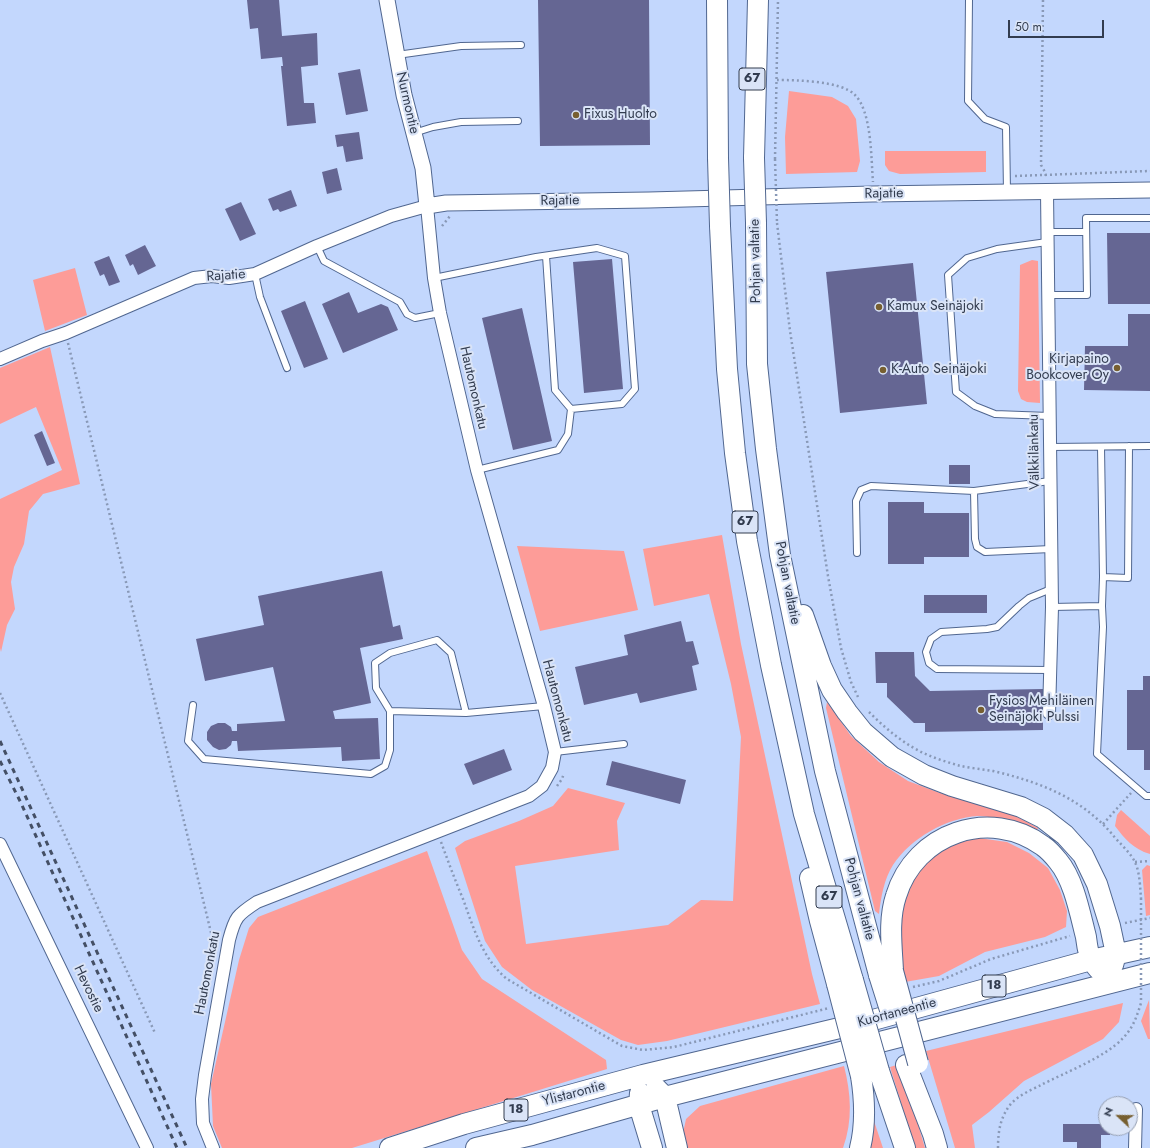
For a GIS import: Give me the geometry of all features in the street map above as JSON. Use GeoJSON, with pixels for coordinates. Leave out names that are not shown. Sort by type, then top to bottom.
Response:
{"type":"FeatureCollection","features":[{"type":"Feature","properties":{"kind":"highway","name":"Pohjan valtatie"},"geometry":{"type":"LineString","coordinates":[[717,0],[718,158],[727,369],[735,453],[745,527],[771,665],[804,814],[845,982],[879,1071],[905,1148]]}},
{"type":"Feature","properties":{"kind":"highway","name":"Pohjan valtatie"},"geometry":{"type":"LineString","coordinates":[[751,0],[756,223],[757,364],[766,449],[780,555],[825,771],[935,1141]]}},
{"type":"Feature","properties":{"kind":"highway"},"geometry":{"type":"LineString","coordinates":[[754,158],[758,0]]}},
{"type":"Feature","properties":{"kind":"highway"},"geometry":{"type":"LineString","coordinates":[[780,555],[821,666],[832,690],[863,732],[892,757],[924,775],[952,786],[1021,807],[1043,818],[1065,834],[1083,855],[1097,884],[1110,926],[1116,954],[1109,983]]}},
{"type":"Feature","properties":{"kind":"highway"},"geometry":{"type":"LineString","coordinates":[[886,973],[891,924],[896,896],[907,870],[925,850],[946,836],[970,828],[998,828],[1021,834],[1044,846],[1060,862],[1072,884],[1091,960],[1109,983]]}},
{"type":"Feature","properties":{"kind":"highway","name":"Kuortaneentie"},"geometry":{"type":"LineString","coordinates":[[643,1075],[873,1020],[1091,960],[1150,947]]}},
{"type":"Feature","properties":{"kind":"highway","name":"Kuortaneentie"},"geometry":{"type":"LineString","coordinates":[[665,1097],[1150,973]]}},
{"type":"Feature","properties":{"kind":"highway"},"geometry":{"type":"LineString","coordinates":[[845,982],[865,1108],[864,1133],[860,1148]]}},
{"type":"Feature","properties":{"kind":"highway"},"geometry":{"type":"LineString","coordinates":[[643,1075],[665,1097],[678,1148]]}},
{"type":"Feature","properties":{"kind":"highway"},"geometry":{"type":"LineString","coordinates":[[643,1075],[639,1105],[652,1148]]}},
{"type":"Feature","properties":{"kind":"highway","name":"Ylistarontie"},"geometry":{"type":"LineString","coordinates":[[390,1148],[464,1124],[643,1075]]}},
{"type":"Feature","properties":{"kind":"highway","name":"Ylistarontie"},"geometry":{"type":"LineString","coordinates":[[476,1148],[532,1135],[665,1097]]}},
{"type":"Feature","properties":{"kind":"street","name":"Nurmontie"},"geometry":{"type":"LineString","coordinates":[[387,0],[404,95],[423,168],[427,206]]}},
{"type":"Feature","properties":{"kind":"street","name":"Rajatie"},"geometry":{"type":"LineString","coordinates":[[0,359],[42,341],[66,333],[194,278],[212,276],[229,278],[255,274],[317,246],[391,216],[446,202],[1150,190]]}},
{"type":"Feature","properties":{"kind":"street","name":"Välkkilänkatu"},"geometry":{"type":"LineString","coordinates":[[1047,192],[1052,589],[1049,713]]}},
{"type":"Feature","properties":{"kind":"street","name":"Hautomonkatu"},"geometry":{"type":"LineString","coordinates":[[213,1148],[203,1123],[202,1099],[229,940],[233,926],[240,914],[257,902],[528,796],[542,786],[552,768],[555,752],[544,706],[477,470],[440,313],[434,278],[427,206]]}},
{"type":"Feature","properties":{"kind":"street","name":"Hevostie"},"geometry":{"type":"LineString","coordinates":[[0,844],[148,1148]]}},
{"type":"Feature","properties":{"kind":"street"},"geometry":{"type":"LineString","coordinates":[[1135,1136],[1135,1148]]}},
{"type":"Feature","properties":{"kind":"lane"},"geometry":{"type":"LineString","coordinates":[[969,0],[968,101],[985,119],[1006,127],[1006,192]]}},
{"type":"Feature","properties":{"kind":"lane"},"geometry":{"type":"LineString","coordinates":[[397,55],[460,46],[521,45]]}},
{"type":"Feature","properties":{"kind":"lane"},"geometry":{"type":"LineString","coordinates":[[414,133],[433,127],[461,122],[518,121]]}},
{"type":"Feature","properties":{"kind":"lane"},"geometry":{"type":"LineString","coordinates":[[1048,295],[1086,295],[1086,218],[1150,218]]}},
{"type":"Feature","properties":{"kind":"lane"},"geometry":{"type":"LineString","coordinates":[[1049,416],[995,414],[975,406],[956,392],[948,275],[967,258],[1047,237],[1086,232]]}},
{"type":"Feature","properties":{"kind":"lane"},"geometry":{"type":"LineString","coordinates":[[317,246],[324,261],[400,302],[407,314],[415,318],[440,313]]}},
{"type":"Feature","properties":{"kind":"lane"},"geometry":{"type":"LineString","coordinates":[[434,278],[546,256],[597,248],[625,256],[635,389],[622,404],[571,409]]}},
{"type":"Feature","properties":{"kind":"lane"},"geometry":{"type":"LineString","coordinates":[[477,470],[558,450],[568,434],[571,409],[555,390],[546,256]]}},
{"type":"Feature","properties":{"kind":"lane"},"geometry":{"type":"LineString","coordinates":[[255,274],[260,297],[287,368]]}},
{"type":"Feature","properties":{"kind":"lane"},"geometry":{"type":"LineString","coordinates":[[1103,577],[1128,578],[1129,446]]}},
{"type":"Feature","properties":{"kind":"lane"},"geometry":{"type":"LineString","coordinates":[[1050,447],[1150,446]]}},
{"type":"Feature","properties":{"kind":"lane"},"geometry":{"type":"LineString","coordinates":[[1101,447],[1102,606],[1104,627],[1097,754],[1146,796],[1150,796]]}},
{"type":"Feature","properties":{"kind":"lane"},"geometry":{"type":"LineString","coordinates":[[857,553],[856,501],[861,490],[871,486],[974,491],[1050,481]]}},
{"type":"Feature","properties":{"kind":"lane"},"geometry":{"type":"LineString","coordinates":[[974,491],[975,539],[977,547],[985,552],[1051,549]]}},
{"type":"Feature","properties":{"kind":"lane"},"geometry":{"type":"LineString","coordinates":[[1050,670],[938,669],[929,663],[926,652],[931,639],[941,632],[997,627],[1029,598],[1052,589]]}},
{"type":"Feature","properties":{"kind":"lane"},"geometry":{"type":"LineString","coordinates":[[1052,607],[1102,606]]}},
{"type":"Feature","properties":{"kind":"lane"},"geometry":{"type":"LineString","coordinates":[[193,705],[188,741],[204,758],[371,774],[384,766],[390,750],[390,711],[376,688],[375,663],[390,653],[437,640],[451,652],[466,714]]}},
{"type":"Feature","properties":{"kind":"lane"},"geometry":{"type":"LineString","coordinates":[[390,711],[466,714],[544,706]]}},
{"type":"Feature","properties":{"kind":"lane"},"geometry":{"type":"LineString","coordinates":[[555,752],[624,744]]}},
{"type":"Feature","properties":{"kind":"path"},"geometry":{"type":"LineString","coordinates":[[778,0],[775,159],[777,223],[790,331],[828,576],[842,648],[851,682],[860,703]]}},
{"type":"Feature","properties":{"kind":"path"},"geometry":{"type":"LineString","coordinates":[[1043,0],[1041,164],[1045,172],[1047,192]]}},
{"type":"Feature","properties":{"kind":"path"},"geometry":{"type":"LineString","coordinates":[[777,80],[794,80],[828,84],[841,87],[855,95],[864,110],[868,126],[873,183]]}},
{"type":"Feature","properties":{"kind":"path"},"geometry":{"type":"LineString","coordinates":[[66,333],[214,945],[225,962]]}},
{"type":"Feature","properties":{"kind":"path"},"geometry":{"type":"LineString","coordinates":[[0,693],[155,1033]]}},
{"type":"Feature","properties":{"kind":"path"},"geometry":{"type":"LineString","coordinates":[[865,708],[879,722],[903,741],[926,754],[957,765],[992,771],[1028,780],[1056,791],[1079,804],[1103,824],[1135,862],[1141,898],[1141,1003],[1134,1024],[1123,1038],[1106,1052],[1030,1090],[1011,1104],[1002,1118],[998,1133],[998,1148]]}},
{"type":"Feature","properties":{"kind":"path"},"geometry":{"type":"LineString","coordinates":[[1103,824],[1136,788]]}},
{"type":"Feature","properties":{"kind":"path"},"geometry":{"type":"LineString","coordinates":[[438,832],[476,934],[486,954],[496,969],[507,979],[622,1046],[643,1050],[674,1047],[833,1007]]}},
{"type":"Feature","properties":{"kind":"path"},"geometry":{"type":"LineString","coordinates":[[1135,862],[1150,861]]}},
{"type":"Feature","properties":{"kind":"path"},"geometry":{"type":"LineString","coordinates":[[1110,926],[1150,918]]}},
{"type":"Feature","properties":{"kind":"path"},"geometry":{"type":"LineString","coordinates":[[910,988],[939,981],[991,959],[1084,932]]}},
{"type":"Feature","properties":{"kind":"shaded area"},"geometry":{"type":"Polygon","coordinates":[[[789,91],[832,97],[848,106],[856,119],[860,161],[857,172],[786,174],[785,137],[789,91]]]}},
{"type":"Feature","properties":{"kind":"shaded area"},"geometry":{"type":"Polygon","coordinates":[[[885,151],[986,151],[986,172],[900,174],[889,171],[885,165],[885,151]]]}},
{"type":"Feature","properties":{"kind":"shaded area"},"geometry":{"type":"Polygon","coordinates":[[[1032,260],[1038,261],[1040,403],[1027,402],[1021,399],[1018,391],[1020,265],[1032,260]]]}},
{"type":"Feature","properties":{"kind":"shaded area"},"geometry":{"type":"Polygon","coordinates":[[[75,268],[87,315],[45,331],[33,280],[75,268]]]}},
{"type":"Feature","properties":{"kind":"shaded area"},"geometry":{"type":"Polygon","coordinates":[[[50,347],[80,484],[43,494],[29,511],[24,544],[14,567],[11,582],[15,609],[7,625],[1,652],[0,499],[62,470],[36,407],[0,424],[0,368],[50,347]]]}},
{"type":"Feature","properties":{"kind":"shaded area"},"geometry":{"type":"Polygon","coordinates":[[[722,535],[741,644],[812,974],[820,1004],[667,1041],[638,1045],[621,1040],[532,990],[502,967],[485,941],[455,848],[465,841],[519,821],[553,806],[568,788],[625,803],[617,821],[619,850],[515,866],[526,944],[668,925],[701,900],[733,901],[741,737],[731,684],[709,594],[654,606],[643,549],[722,535]]]}},
{"type":"Feature","properties":{"kind":"shaded area"},"geometry":{"type":"Polygon","coordinates":[[[517,546],[624,551],[638,610],[540,631],[517,546]]]}},
{"type":"Feature","properties":{"kind":"shaded area"},"geometry":{"type":"Polygon","coordinates":[[[827,702],[851,736],[879,762],[908,781],[940,793],[979,803],[1012,814],[1038,828],[1036,833],[1000,819],[985,816],[954,821],[930,831],[909,846],[893,865],[885,882],[879,914],[875,911],[826,708],[827,702]]]}},
{"type":"Feature","properties":{"kind":"shaded area"},"geometry":{"type":"Polygon","coordinates":[[[1121,810],[1150,836],[1150,854],[1130,843],[1115,826],[1117,815],[1121,810]]]}},
{"type":"Feature","properties":{"kind":"shaded area"},"geometry":{"type":"Polygon","coordinates":[[[979,838],[1007,842],[1029,853],[1048,868],[1060,890],[1067,911],[1066,927],[1045,937],[985,952],[939,976],[905,982],[901,962],[899,935],[902,909],[913,881],[929,859],[953,844],[979,838]]]}},
{"type":"Feature","properties":{"kind":"shaded area"},"geometry":{"type":"Polygon","coordinates":[[[427,851],[462,950],[482,979],[606,1060],[607,1069],[352,1148],[222,1148],[213,1126],[211,1084],[239,960],[249,928],[258,917],[427,851]]]}},
{"type":"Feature","properties":{"kind":"shaded area"},"geometry":{"type":"Polygon","coordinates":[[[1147,865],[1150,866],[1150,915],[1146,916],[1142,870],[1147,865]]]}},
{"type":"Feature","properties":{"kind":"shaded area"},"geometry":{"type":"Polygon","coordinates":[[[1149,1000],[1150,1039],[1148,1039],[1141,1021],[1149,1000]]]}},
{"type":"Feature","properties":{"kind":"shaded area"},"geometry":{"type":"Polygon","coordinates":[[[1123,1003],[1119,1022],[1103,1039],[1024,1081],[972,1125],[975,1148],[955,1148],[926,1051],[1123,1003]]]}},
{"type":"Feature","properties":{"kind":"shaded area"},"geometry":{"type":"Polygon","coordinates":[[[900,1064],[925,1148],[915,1148],[890,1067],[900,1064]]]}},
{"type":"Feature","properties":{"kind":"shaded area"},"geometry":{"type":"Polygon","coordinates":[[[844,1066],[848,1086],[850,1117],[843,1148],[685,1148],[682,1138],[686,1119],[700,1106],[844,1066]]]}},
{"type":"Feature","properties":{"kind":"shaded area"},"geometry":{"type":"Polygon","coordinates":[[[871,1112],[883,1148],[867,1148],[871,1112]]]}},
{"type":"Feature","properties":{"kind":"building"},"geometry":{"type":"Polygon","coordinates":[[[247,0],[279,0],[282,36],[317,33],[318,65],[301,67],[304,103],[314,103],[316,123],[287,126],[281,66],[283,66],[282,57],[261,59],[258,28],[250,29],[247,0]]]}},
{"type":"Feature","properties":{"kind":"building"},"geometry":{"type":"Polygon","coordinates":[[[538,0],[649,0],[650,145],[540,146],[538,0]]]}},
{"type":"Feature","properties":{"kind":"building"},"geometry":{"type":"Polygon","coordinates":[[[360,69],[368,111],[346,115],[338,73],[360,69]]]}},
{"type":"Feature","properties":{"kind":"building"},"geometry":{"type":"Polygon","coordinates":[[[359,132],[363,159],[346,162],[343,146],[337,147],[335,135],[359,132]]]}},
{"type":"Feature","properties":{"kind":"building"},"geometry":{"type":"Polygon","coordinates":[[[337,168],[342,190],[327,194],[322,172],[337,168]]]}},
{"type":"Feature","properties":{"kind":"building"},"geometry":{"type":"Polygon","coordinates":[[[291,190],[297,206],[280,212],[278,209],[273,211],[268,199],[291,190]]]}},
{"type":"Feature","properties":{"kind":"building"},"geometry":{"type":"Polygon","coordinates":[[[241,202],[256,234],[240,241],[225,209],[241,202]]]}},
{"type":"Feature","properties":{"kind":"building"},"geometry":{"type":"Polygon","coordinates":[[[1107,233],[1150,233],[1150,304],[1108,304],[1107,233]]]}},
{"type":"Feature","properties":{"kind":"building"},"geometry":{"type":"Polygon","coordinates":[[[145,245],[156,266],[138,275],[133,264],[130,266],[125,255],[145,245]]]}},
{"type":"Feature","properties":{"kind":"building"},"geometry":{"type":"Polygon","coordinates":[[[109,256],[120,282],[109,286],[104,274],[100,276],[94,262],[109,256]]]}},
{"type":"Feature","properties":{"kind":"building"},"geometry":{"type":"Polygon","coordinates":[[[612,259],[623,389],[584,393],[573,262],[612,259]]]}},
{"type":"Feature","properties":{"kind":"building"},"geometry":{"type":"Polygon","coordinates":[[[913,263],[927,404],[840,413],[826,272],[913,263]]]}},
{"type":"Feature","properties":{"kind":"building"},"geometry":{"type":"Polygon","coordinates":[[[349,292],[358,313],[381,304],[388,307],[398,330],[343,353],[322,304],[349,292]]]}},
{"type":"Feature","properties":{"kind":"building"},"geometry":{"type":"Polygon","coordinates":[[[305,301],[328,359],[304,368],[281,311],[305,301]]]}},
{"type":"Feature","properties":{"kind":"building"},"geometry":{"type":"Polygon","coordinates":[[[522,308],[552,441],[513,450],[482,318],[522,308]]]}},
{"type":"Feature","properties":{"kind":"building","name":"Kirjapaino Bookcover Oy"},"geometry":{"type":"Polygon","coordinates":[[[1128,314],[1150,314],[1150,391],[1084,390],[1085,346],[1128,346],[1128,314]]]}},
{"type":"Feature","properties":{"kind":"building"},"geometry":{"type":"Polygon","coordinates":[[[42,431],[55,463],[47,466],[34,435],[42,431]]]}},
{"type":"Feature","properties":{"kind":"building"},"geometry":{"type":"Polygon","coordinates":[[[949,465],[970,465],[970,484],[949,484],[949,465]]]}},
{"type":"Feature","properties":{"kind":"building"},"geometry":{"type":"Polygon","coordinates":[[[888,502],[924,502],[924,513],[969,513],[969,557],[924,557],[924,564],[888,564],[888,502]]]}},
{"type":"Feature","properties":{"kind":"building"},"geometry":{"type":"Polygon","coordinates":[[[382,571],[393,627],[400,625],[403,639],[360,648],[371,703],[333,711],[335,719],[378,718],[380,759],[342,761],[341,747],[238,751],[237,741],[232,741],[231,745],[226,749],[219,750],[213,747],[207,740],[207,732],[211,726],[218,723],[225,723],[231,727],[232,731],[237,731],[237,724],[285,721],[273,667],[205,681],[196,639],[264,625],[258,596],[382,571]]]}},
{"type":"Feature","properties":{"kind":"building"},"geometry":{"type":"Polygon","coordinates":[[[924,595],[987,595],[987,613],[924,613],[924,595]]]}},
{"type":"Feature","properties":{"kind":"building"},"geometry":{"type":"Polygon","coordinates":[[[681,621],[686,642],[693,641],[699,664],[692,666],[697,690],[640,703],[637,693],[584,705],[575,667],[628,655],[624,635],[681,621]]]}},
{"type":"Feature","properties":{"kind":"building"},"geometry":{"type":"Polygon","coordinates":[[[875,652],[914,652],[915,676],[930,691],[1043,689],[1043,730],[925,732],[925,723],[914,723],[887,697],[887,683],[876,683],[875,652]]]}},
{"type":"Feature","properties":{"kind":"building"},"geometry":{"type":"Polygon","coordinates":[[[1143,676],[1150,676],[1150,770],[1144,770],[1144,750],[1127,750],[1127,690],[1143,690],[1143,676]]]}},
{"type":"Feature","properties":{"kind":"building"},"geometry":{"type":"Polygon","coordinates":[[[504,749],[512,770],[473,785],[464,764],[504,749]]]}},
{"type":"Feature","properties":{"kind":"building"},"geometry":{"type":"Polygon","coordinates":[[[612,761],[686,780],[680,804],[606,785],[612,761]]]}},
{"type":"Feature","properties":{"kind":"building"},"geometry":{"type":"Polygon","coordinates":[[[1063,1124],[1098,1124],[1098,1136],[1101,1136],[1101,1148],[1077,1148],[1077,1142],[1063,1142],[1063,1124]]]}},
{"type":"Feature","properties":{"kind":"railway"},"geometry":{"type":"LineString","coordinates":[[0,741],[187,1148]]}},
{"type":"Feature","properties":{"kind":"railway"},"geometry":{"type":"LineString","coordinates":[[0,761],[21,803],[177,1148]]}},
{"type":"Feature","properties":{"kind":"place","name":"Fixus Huolto"},"geometry":{"type":"Point","coordinates":[576,115]}},
{"type":"Feature","properties":{"kind":"place","name":"Kamux Seinäjoki"},"geometry":{"type":"Point","coordinates":[879,307]}},
{"type":"Feature","properties":{"kind":"place","name":"Kirjapaino Bookcover Oy"},"geometry":{"type":"Point","coordinates":[1117,368]}},
{"type":"Feature","properties":{"kind":"place","name":"K-Auto Seinäjoki"},"geometry":{"type":"Point","coordinates":[883,370]}},
{"type":"Feature","properties":{"kind":"place","name":"Fysios Mehiläinen Seinäjoki Pulssi"},"geometry":{"type":"Point","coordinates":[981,710]}}]}
